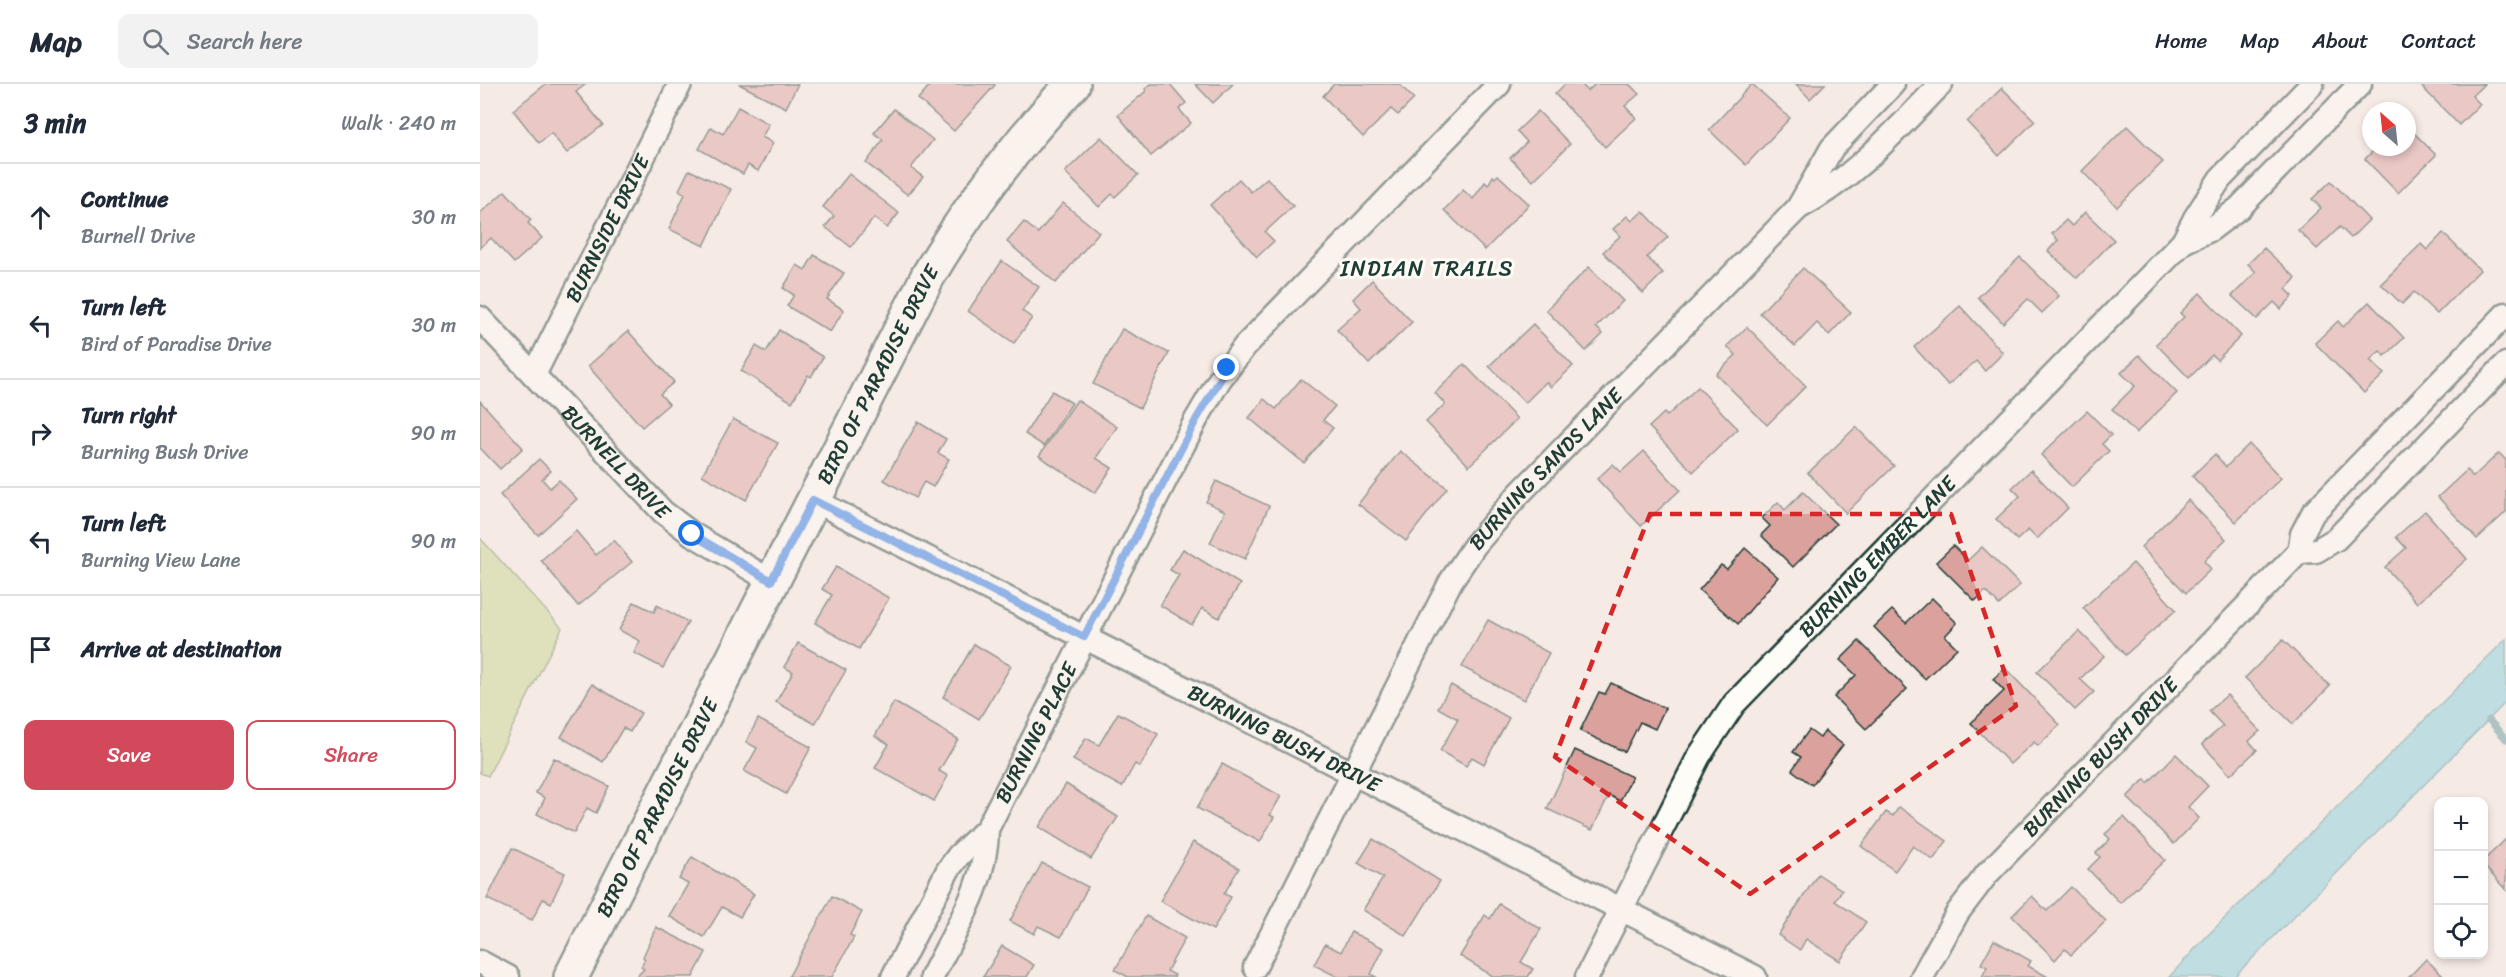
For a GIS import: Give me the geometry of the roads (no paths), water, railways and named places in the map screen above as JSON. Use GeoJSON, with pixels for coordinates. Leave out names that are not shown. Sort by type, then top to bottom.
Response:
{"type":"FeatureCollection","features":[{"type":"Feature","properties":{"kind":"street","name":"BIRD OF PARADISE DRIVE"},"geometry":{"type":"LineString","coordinates":[[571,977],[771,581],[914,303],[947,244],[1008,157],[1073,84]]}},
{"type":"Feature","properties":{"kind":"street","name":"BURNING PLACE"},"geometry":{"type":"LineString","coordinates":[[893,977],[948,870],[959,855],[987,830],[1196,420],[1234,359],[1499,84]]}},
{"type":"Feature","properties":{"kind":"street","name":"BURNING SANDS LANE"},"geometry":{"type":"LineString","coordinates":[[1251,974],[1451,581],[1475,545],[1541,470],[1798,208],[1832,148],[1893,84]]}},
{"type":"Feature","properties":{"kind":"street","name":"BURNING SANDS LANE"},"geometry":{"type":"LineString","coordinates":[[1798,208],[1832,188],[1863,164],[1941,84]]}},
{"type":"Feature","properties":{"kind":"street","name":"BURNING EMBER LANE"},"geometry":{"type":"LineString","coordinates":[[1587,977],[1699,756],[1734,704],[2183,242],[2195,218],[2220,179],[2312,84]]}},
{"type":"Feature","properties":{"kind":"street","name":"BURNING EMBER LANE"},"geometry":{"type":"LineString","coordinates":[[2183,242],[2210,230],[2239,208],[2361,84]]}},
{"type":"Feature","properties":{"kind":"street","name":"BURNSIDE DRIVE"},"geometry":{"type":"LineString","coordinates":[[534,375],[675,87]]}},
{"type":"Feature","properties":{"kind":"street","name":"BURNING BUSH DRIVE"},"geometry":{"type":"LineString","coordinates":[[1922,977],[1958,912],[1987,874],[2299,552],[2302,534],[2313,513],[2506,314]]}},
{"type":"Feature","properties":{"kind":"street","name":"BURNELL DRIVE"},"geometry":{"type":"LineString","coordinates":[[480,318],[631,481],[663,512],[692,534],[771,581]]}},
{"type":"Feature","properties":{"kind":"street","name":"BURNING BUSH DRIVE"},"geometry":{"type":"LineString","coordinates":[[2299,552],[2316,550],[2336,539],[2506,364]]}},
{"type":"Feature","properties":{"kind":"street","name":"BURNING BUSH DRIVE"},"geometry":{"type":"LineString","coordinates":[[813,500],[1755,977]]}},
{"type":"Feature","properties":{"kind":"street","name":"BURNING PLACE"},"geometry":{"type":"LineString","coordinates":[[932,977],[979,881],[987,847],[987,830]]}},
{"type":"Feature","properties":{"kind":"street"},"geometry":{"type":"LineString","coordinates":[[480,962],[508,977]]}},
{"type":"Feature","properties":{"kind":"water"},"geometry":{"type":"Polygon","coordinates":[[[2506,639],[2506,702],[2234,977],[2169,977],[2206,937],[2506,639]]]}},
{"type":"Feature","properties":{"kind":"waterway"},"geometry":{"type":"LineString","coordinates":[[2489,720],[2506,739]]}},
{"type":"Feature","properties":{"kind":"district","name":"INDIAN TRAILS"},"geometry":{"type":"Point","coordinates":[1427,268]}}]}
